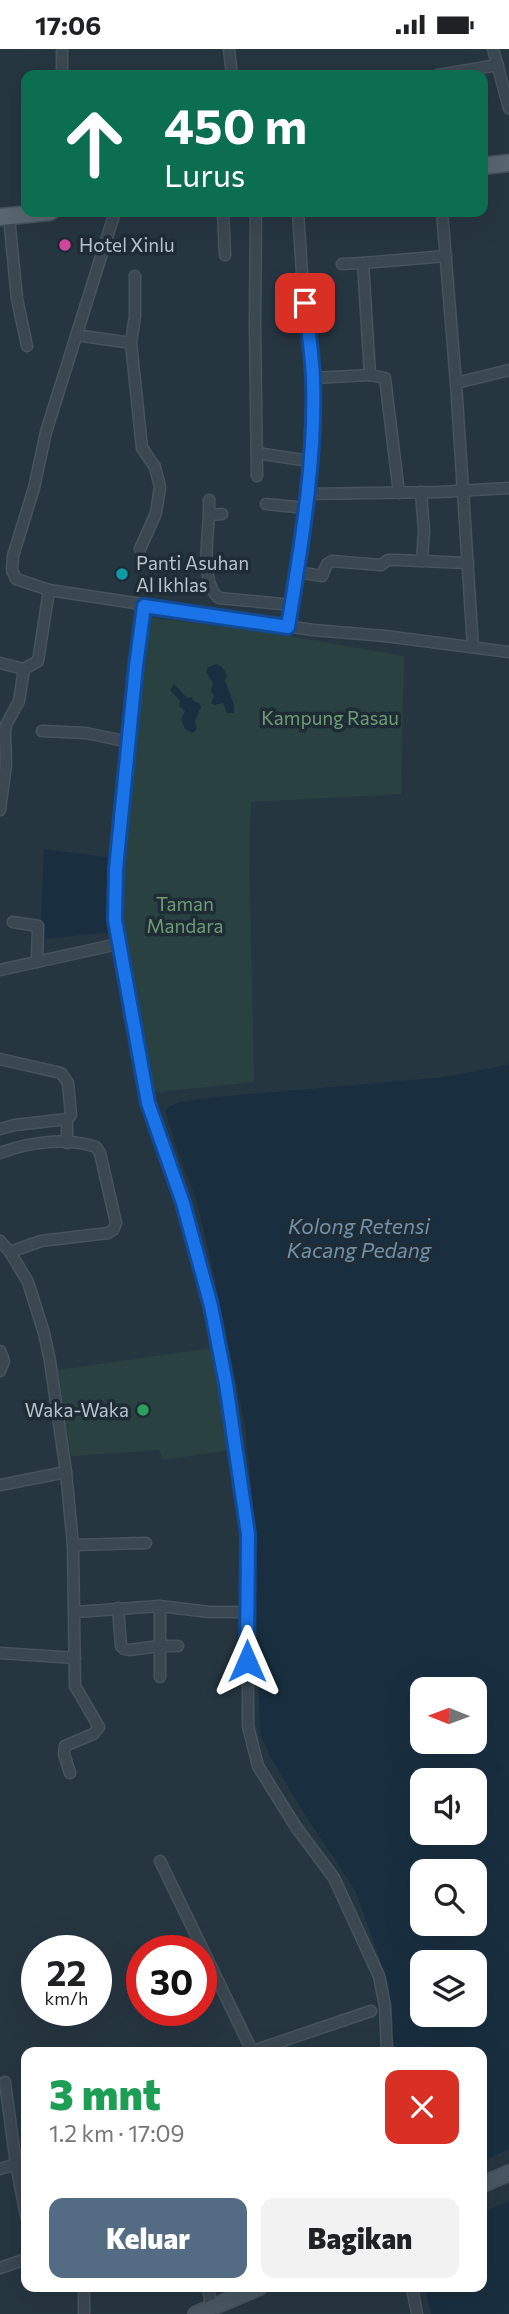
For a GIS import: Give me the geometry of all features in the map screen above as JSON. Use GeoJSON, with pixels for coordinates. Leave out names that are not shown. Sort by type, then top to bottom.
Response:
{"type":"FeatureCollection","features":[{"type":"Feature","properties":{"kind":"main road"},"geometry":{"type":"LineString","coordinates":[[488,165],[509,163]]}},
{"type":"Feature","properties":{"kind":"main road"},"geometry":{"type":"LineString","coordinates":[[487,2182],[509,2173]]}},
{"type":"Feature","properties":{"kind":"main road"},"geometry":{"type":"LineString","coordinates":[[195,2314],[212,2311],[250,2292]]}},
{"type":"Feature","properties":{"kind":"street"},"geometry":{"type":"LineString","coordinates":[[62,49],[62,70]]}},
{"type":"Feature","properties":{"kind":"street"},"geometry":{"type":"LineString","coordinates":[[229,49],[231,70]]}},
{"type":"Feature","properties":{"kind":"street"},"geometry":{"type":"LineString","coordinates":[[493,49],[509,108]]}},
{"type":"Feature","properties":{"kind":"street"},"geometry":{"type":"LineString","coordinates":[[468,70],[498,65]]}},
{"type":"Feature","properties":{"kind":"street"},"geometry":{"type":"LineString","coordinates":[[4,217],[27,346]]}},
{"type":"Feature","properties":{"kind":"street"},"geometry":{"type":"LineString","coordinates":[[113,217],[53,407],[12,569],[16,579],[49,590],[144,606],[288,627],[509,652]]}},
{"type":"Feature","properties":{"kind":"street"},"geometry":{"type":"LineString","coordinates":[[223,217],[225,255]]}},
{"type":"Feature","properties":{"kind":"street"},"geometry":{"type":"LineString","coordinates":[[256,217],[257,476]]}},
{"type":"Feature","properties":{"kind":"street"},"geometry":{"type":"LineString","coordinates":[[288,627],[306,508],[313,378],[298,217]]}},
{"type":"Feature","properties":{"kind":"street"},"geometry":{"type":"LineString","coordinates":[[442,217],[457,383],[473,647]]}},
{"type":"Feature","properties":{"kind":"street"},"geometry":{"type":"LineString","coordinates":[[342,264],[446,256]]}},
{"type":"Feature","properties":{"kind":"street"},"geometry":{"type":"LineString","coordinates":[[363,263],[370,375]]}},
{"type":"Feature","properties":{"kind":"street"},"geometry":{"type":"LineString","coordinates":[[135,276],[135,316],[131,343],[142,448],[155,467],[160,487],[156,513],[140,549]]}},
{"type":"Feature","properties":{"kind":"street"},"geometry":{"type":"LineString","coordinates":[[76,335],[131,343]]}},
{"type":"Feature","properties":{"kind":"street"},"geometry":{"type":"LineString","coordinates":[[457,383],[509,370]]}},
{"type":"Feature","properties":{"kind":"street"},"geometry":{"type":"LineString","coordinates":[[313,378],[370,375],[383,376],[387,381],[399,493]]}},
{"type":"Feature","properties":{"kind":"street"},"geometry":{"type":"LineString","coordinates":[[257,453],[309,461]]}},
{"type":"Feature","properties":{"kind":"street"},"geometry":{"type":"LineString","coordinates":[[307,494],[509,488]]}},
{"type":"Feature","properties":{"kind":"street"},"geometry":{"type":"LineString","coordinates":[[421,492],[424,531],[422,561]]}},
{"type":"Feature","properties":{"kind":"street"},"geometry":{"type":"LineString","coordinates":[[209,500],[207,563],[211,589],[215,595],[219,598],[292,605]]}},
{"type":"Feature","properties":{"kind":"street"},"geometry":{"type":"LineString","coordinates":[[265,504],[306,508]]}},
{"type":"Feature","properties":{"kind":"street"},"geometry":{"type":"LineString","coordinates":[[209,515],[222,514]]}},
{"type":"Feature","properties":{"kind":"street"},"geometry":{"type":"LineString","coordinates":[[297,572],[322,576],[327,563],[332,561],[381,565],[389,560],[468,563]]}},
{"type":"Feature","properties":{"kind":"street"},"geometry":{"type":"LineString","coordinates":[[0,663],[24,669],[38,661],[49,590]]}},
{"type":"Feature","properties":{"kind":"street"},"geometry":{"type":"LineString","coordinates":[[144,606],[116,882],[115,920],[148,1103],[183,1203],[218,1340],[239,1465],[248,1534],[248,1726],[258,1766],[296,1827],[334,1878],[379,1976],[385,2006],[387,2047]]}},
{"type":"Feature","properties":{"kind":"street"},"geometry":{"type":"LineString","coordinates":[[0,810],[6,765],[5,732],[21,694],[24,669]]}},
{"type":"Feature","properties":{"kind":"street"},"geometry":{"type":"LineString","coordinates":[[42,731],[86,733],[130,742]]}},
{"type":"Feature","properties":{"kind":"street"},"geometry":{"type":"LineString","coordinates":[[13,922],[38,926],[37,961]]}},
{"type":"Feature","properties":{"kind":"street"},"geometry":{"type":"LineString","coordinates":[[0,970],[118,944]]}},
{"type":"Feature","properties":{"kind":"street"},"geometry":{"type":"LineString","coordinates":[[0,1059],[61,1073],[68,1083],[71,1115],[67,1119],[0,1129]]}},
{"type":"Feature","properties":{"kind":"street"},"geometry":{"type":"LineString","coordinates":[[67,1119],[67,1143]]}},
{"type":"Feature","properties":{"kind":"street"},"geometry":{"type":"LineString","coordinates":[[0,1153],[41,1143],[96,1147],[100,1153],[116,1223],[108,1233],[41,1241],[10,1252]]}},
{"type":"Feature","properties":{"kind":"street"},"geometry":{"type":"LineString","coordinates":[[0,1241],[28,1282],[44,1333],[66,1472],[73,1545],[76,1689],[99,1727],[93,1734],[65,1746],[64,1754],[70,1773]]}},
{"type":"Feature","properties":{"kind":"street"},"geometry":{"type":"LineString","coordinates":[[0,1352],[4,1361],[0,1371]]}},
{"type":"Feature","properties":{"kind":"street"},"geometry":{"type":"LineString","coordinates":[[0,1485],[66,1472]]}},
{"type":"Feature","properties":{"kind":"street"},"geometry":{"type":"LineString","coordinates":[[73,1545],[146,1543]]}},
{"type":"Feature","properties":{"kind":"street"},"geometry":{"type":"LineString","coordinates":[[76,1612],[160,1606],[209,1612],[248,1612]]}},
{"type":"Feature","properties":{"kind":"street"},"geometry":{"type":"LineString","coordinates":[[160,1606],[160,1677]]}},
{"type":"Feature","properties":{"kind":"street"},"geometry":{"type":"LineString","coordinates":[[118,1608],[121,1646],[124,1649],[177,1646]]}},
{"type":"Feature","properties":{"kind":"street"},"geometry":{"type":"LineString","coordinates":[[0,1653],[75,1658]]}},
{"type":"Feature","properties":{"kind":"street"},"geometry":{"type":"LineString","coordinates":[[160,1861],[251,2047]]}},
{"type":"Feature","properties":{"kind":"street"},"geometry":{"type":"LineString","coordinates":[[267,2047],[371,2011]]}},
{"type":"Feature","properties":{"kind":"street"},"geometry":{"type":"LineString","coordinates":[[5,2083],[21,2190]]}},
{"type":"Feature","properties":{"kind":"street"},"geometry":{"type":"LineString","coordinates":[[0,2169],[16,2164]]}},
{"type":"Feature","properties":{"kind":"street"},"geometry":{"type":"LineString","coordinates":[[0,2268],[21,2261]]}},
{"type":"Feature","properties":{"kind":"street"},"geometry":{"type":"LineString","coordinates":[[84,2292],[84,2314]]}},
{"type":"Feature","properties":{"kind":"street"},"geometry":{"type":"LineString","coordinates":[[209,2292],[212,2311]]}},
{"type":"Feature","properties":{"kind":"street"},"geometry":{"type":"LineString","coordinates":[[412,2292],[417,2314]]}},
{"type":"Feature","properties":{"kind":"green space","name":"Taman Mandara"},"geometry":{"type":"Polygon","coordinates":[[[154,618],[253,630],[404,656],[401,794],[251,802],[249,852],[254,1082],[158,1092],[150,1087],[126,958],[119,879],[144,628],[147,620],[154,618]]]}},
{"type":"Feature","properties":{"kind":"green space","name":"Waka-Waka"},"geometry":{"type":"Polygon","coordinates":[[[212,1348],[228,1450],[163,1460],[159,1450],[71,1456],[58,1370],[212,1348]]]}},
{"type":"Feature","properties":{"kind":"water"},"geometry":{"type":"Polygon","coordinates":[[[217,664],[227,675],[225,680],[234,705],[234,713],[227,713],[223,703],[211,703],[214,696],[211,691],[213,683],[206,672],[208,667],[217,664]]]}},
{"type":"Feature","properties":{"kind":"water"},"geometry":{"type":"Polygon","coordinates":[[[174,684],[187,698],[192,697],[201,707],[195,721],[197,729],[193,733],[185,729],[181,719],[185,711],[170,690],[174,684]]]}},
{"type":"Feature","properties":{"kind":"water"},"geometry":{"type":"Polygon","coordinates":[[[44,849],[113,858],[115,932],[40,939],[44,849]]]}},
{"type":"Feature","properties":{"kind":"water","name":"Kolong Retensi Kacang Pedang"},"geometry":{"type":"Polygon","coordinates":[[[509,1062],[509,2149],[487,2159],[487,2047],[394,2047],[389,1985],[356,1892],[300,1807],[260,1734],[253,1506],[245,1426],[196,1199],[165,1109],[179,1102],[445,1077],[507,1065],[509,1062]]]}},
{"type":"Feature","properties":{"kind":"water"},"geometry":{"type":"Polygon","coordinates":[[[509,2201],[509,2314],[431,2314],[426,2292],[487,2292],[487,2210],[509,2201]]]}},
{"type":"Feature","properties":{"kind":"place","name":"Hotel Xinlu"},"geometry":{"type":"Point","coordinates":[65,245]}},
{"type":"Feature","properties":{"kind":"place","name":"Panti Asuhan Al Ikhlas"},"geometry":{"type":"Point","coordinates":[122,574]}},
{"type":"Feature","properties":{"kind":"place","name":"Waka-Waka"},"geometry":{"type":"Point","coordinates":[143,1410]}},
{"type":"Feature","properties":{"kind":"route"},"geometry":{"type":"LineString","coordinates":[[247,1661],[248,1534],[226,1384],[211,1306],[183,1203],[148,1103],[118,944],[115,920],[116,869],[144,606],[288,627],[307,494],[310,443],[313,378],[305,303]]}},
{"type":"Feature","properties":{"kind":"park label","name":"Kampung Rasau"},"geometry":{"type":"Point","coordinates":[330,718]}}]}
